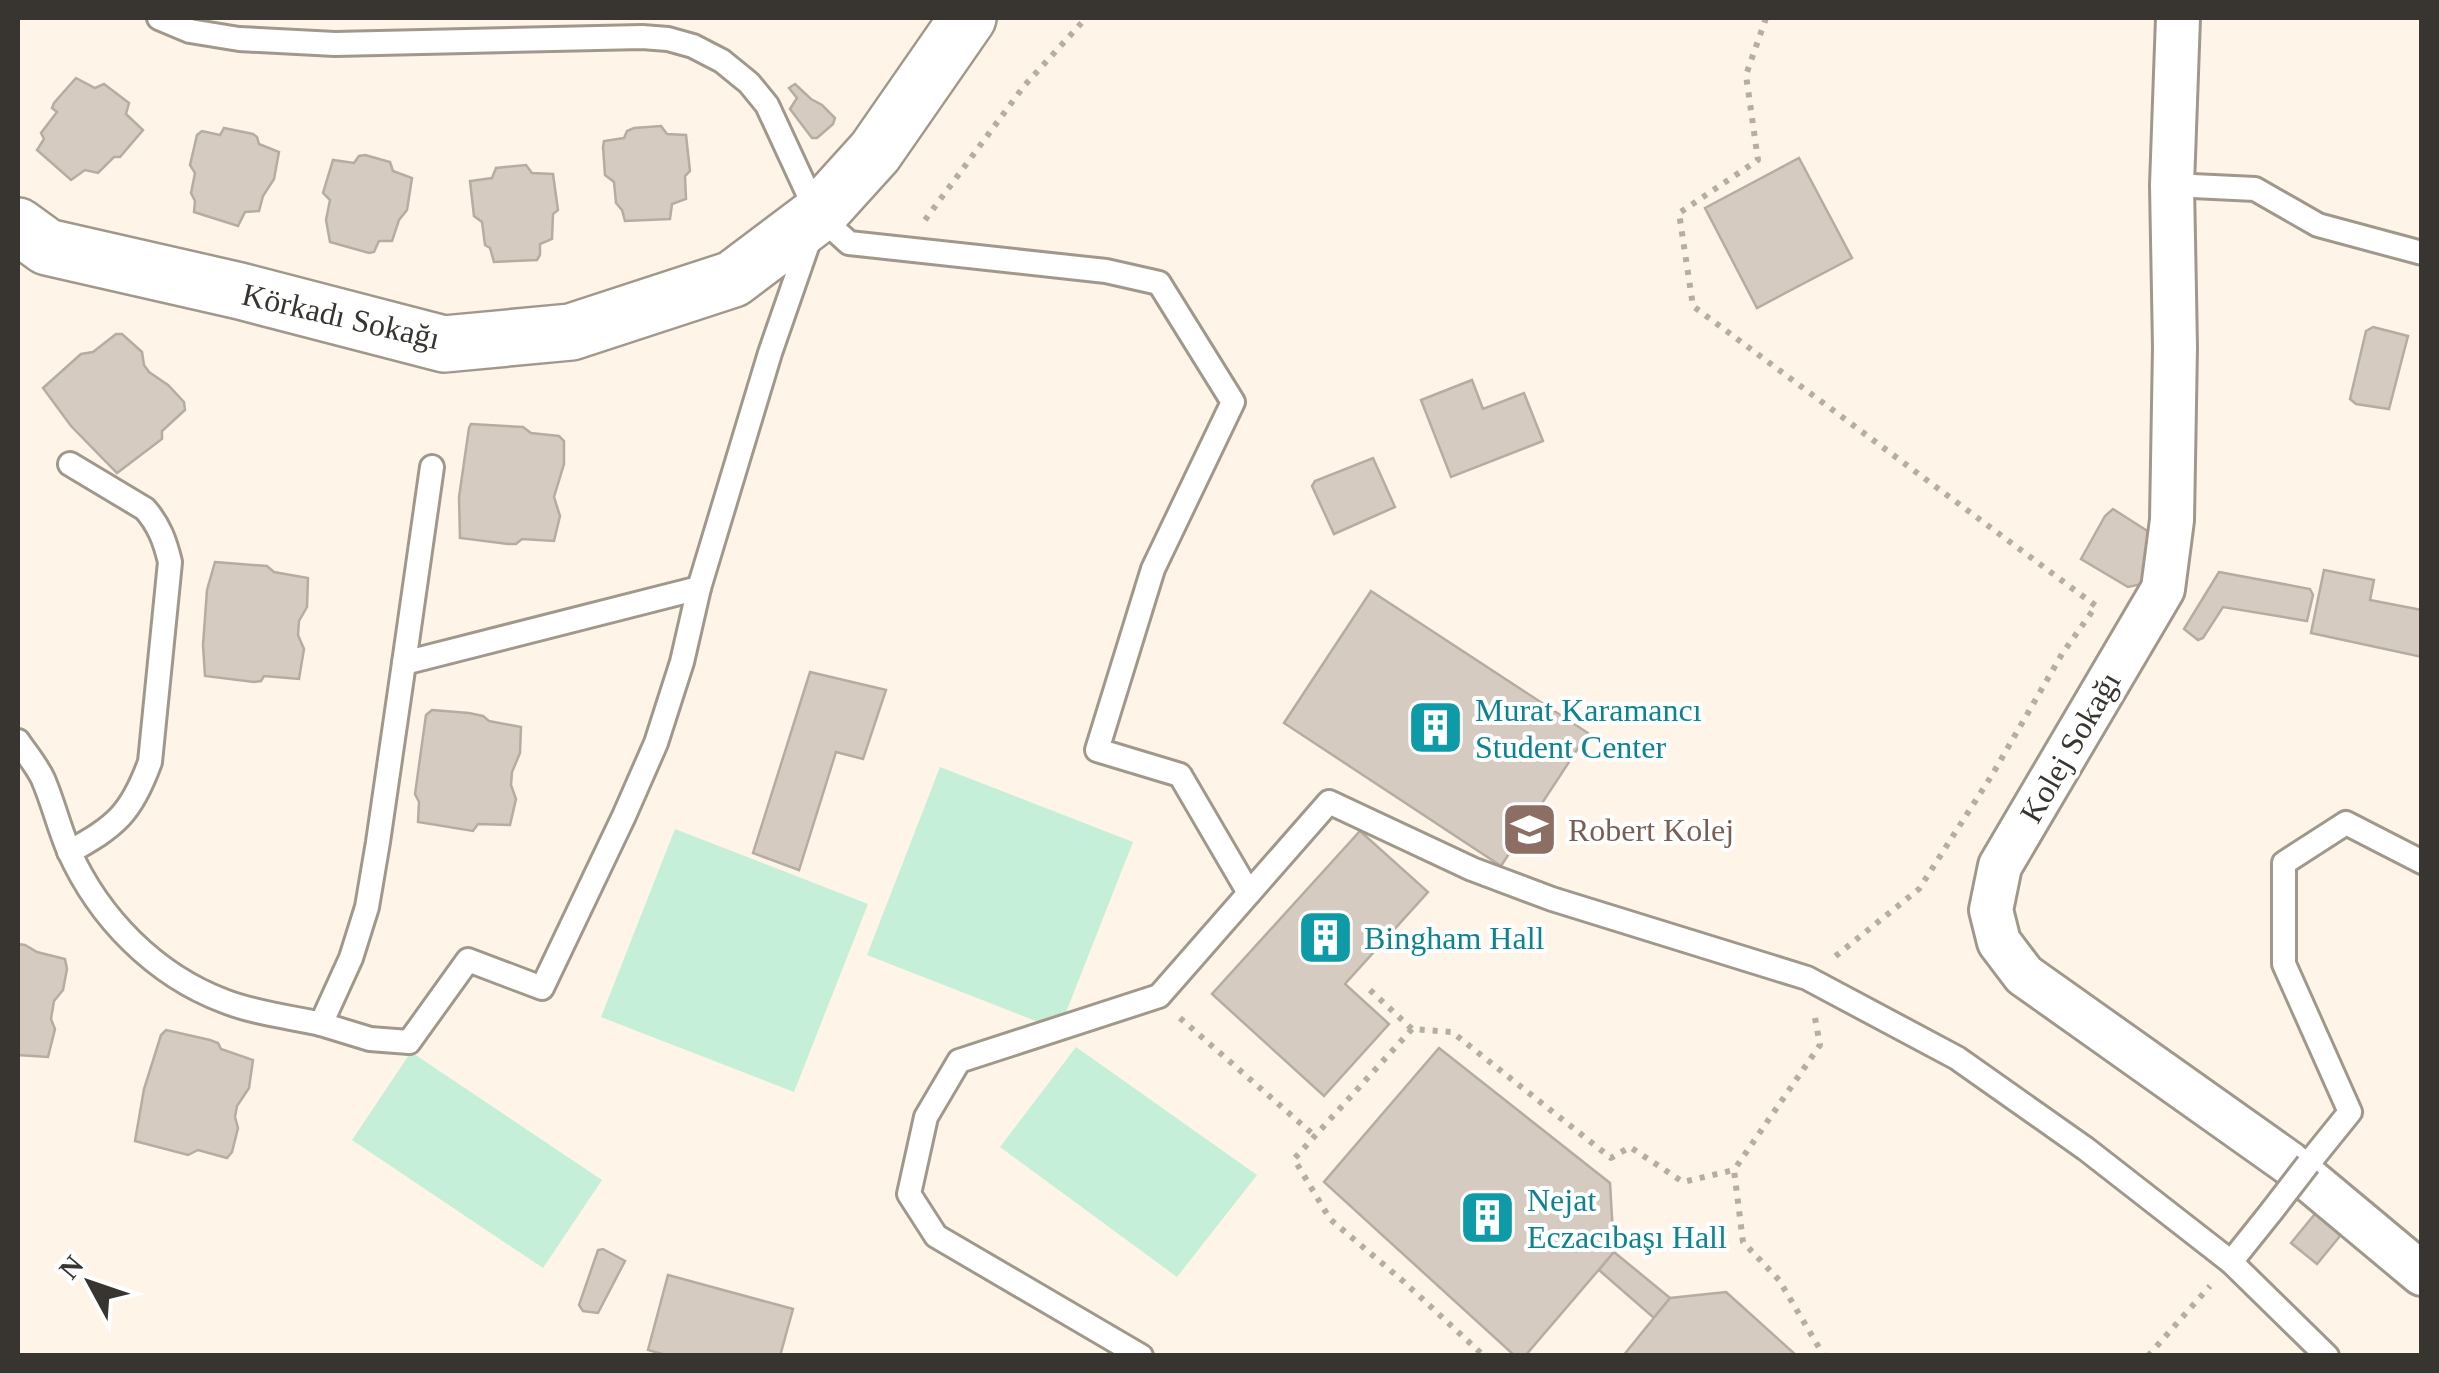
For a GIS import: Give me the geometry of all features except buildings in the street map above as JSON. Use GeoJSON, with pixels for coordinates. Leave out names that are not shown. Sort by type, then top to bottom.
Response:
{"type":"FeatureCollection","features":[{"type":"Feature","properties":{"kind":"street","name":"Körkadı Sokağı"},"geometry":{"type":"LineString","coordinates":[[18,226],[47,247],[444,344],[571,332],[733,279],[818,215],[874,152],[968,18]]}},
{"type":"Feature","properties":{"kind":"street","name":"Kolej Sokağı"},"geometry":{"type":"LineString","coordinates":[[2178,18],[2172,185],[2175,347],[2172,500],[2163,589],[2000,866],[1991,910],[1998,942],[2024,975],[2288,1163],[2422,1274]]}},
{"type":"Feature","properties":{"kind":"lane"},"geometry":{"type":"LineString","coordinates":[[160,18],[190,31],[286,43],[668,39],[722,61],[749,83],[767,105],[818,215],[849,243],[1106,271],[1159,283],[1233,402],[1153,569],[1097,750],[1180,775],[1249,893]]}},
{"type":"Feature","properties":{"kind":"lane"},"geometry":{"type":"LineString","coordinates":[[2172,185],[2256,189],[2318,224],[2422,253]]}},
{"type":"Feature","properties":{"kind":"lane"},"geometry":{"type":"LineString","coordinates":[[18,742],[42,777],[70,852],[100,906],[152,960],[186,983],[226,1002],[370,1039],[410,1042],[468,960],[542,988],[656,742],[770,353],[818,215]]}},
{"type":"Feature","properties":{"kind":"lane"},"geometry":{"type":"LineString","coordinates":[[70,464],[145,509],[165,540],[170,562],[150,762],[122,815],[108,830],[70,852]]}},
{"type":"Feature","properties":{"kind":"lane"},"geometry":{"type":"LineString","coordinates":[[321,1024],[351,958],[366,907],[432,467]]}},
{"type":"Feature","properties":{"kind":"lane"},"geometry":{"type":"LineString","coordinates":[[404,663],[700,588]]}},
{"type":"Feature","properties":{"kind":"lane"},"geometry":{"type":"LineString","coordinates":[[1142,1356],[936,1236],[909,1194],[926,1117],[959,1061],[1159,996],[1329,802],[1472,869],[1552,899],[1807,978],[1957,1058],[2086,1149],[2232,1262],[2326,1356]]}},
{"type":"Feature","properties":{"kind":"lane"},"geometry":{"type":"LineString","coordinates":[[2232,1262],[2350,1112],[2284,964],[2284,863],[2346,822],[2422,862]]}},
{"type":"Feature","properties":{"kind":"path"},"geometry":{"type":"LineString","coordinates":[[903,249],[1024,86],[1086,18]]}},
{"type":"Feature","properties":{"kind":"path"},"geometry":{"type":"LineString","coordinates":[[1766,18],[1746,75],[1758,160],[1679,213],[1693,306],[2096,606],[2062,654],[1992,775],[1919,889],[1807,978]]}},
{"type":"Feature","properties":{"kind":"path"},"geometry":{"type":"LineString","coordinates":[[1370,990],[1412,1029],[1452,1032],[1611,1158],[1630,1147],[1682,1182],[1734,1170]]}},
{"type":"Feature","properties":{"kind":"path"},"geometry":{"type":"LineString","coordinates":[[1180,1018],[1314,1136]]}},
{"type":"Feature","properties":{"kind":"path"},"geometry":{"type":"LineString","coordinates":[[1412,1029],[1294,1158],[1330,1219],[1484,1356]]}},
{"type":"Feature","properties":{"kind":"path"},"geometry":{"type":"LineString","coordinates":[[1820,1045],[1734,1170],[1743,1242],[1779,1280],[1824,1356]]}},
{"type":"Feature","properties":{"kind":"path"},"geometry":{"type":"LineString","coordinates":[[2148,1356],[2232,1262]]}},
{"type":"Feature","properties":{"kind":"green space"},"geometry":{"type":"Polygon","coordinates":[[[940,767],[1133,842],[1059,1030],[867,955],[940,767]]]}},
{"type":"Feature","properties":{"kind":"green space"},"geometry":{"type":"Polygon","coordinates":[[[675,829],[868,904],[794,1092],[601,1017],[675,829]]]}},
{"type":"Feature","properties":{"kind":"green space"},"geometry":{"type":"Polygon","coordinates":[[[1076,1047],[1257,1175],[1177,1277],[1000,1147],[1076,1047]]]}},
{"type":"Feature","properties":{"kind":"green space"},"geometry":{"type":"Polygon","coordinates":[[[411,1052],[602,1180],[543,1268],[352,1140],[411,1052]]]}},
{"type":"Feature","properties":{"kind":"place","name":"Murat Karamancı Student Center"},"geometry":{"type":"Point","coordinates":[1436,728]}},
{"type":"Feature","properties":{"kind":"place","name":"Robert Kolej"},"geometry":{"type":"Point","coordinates":[1529,830]}},
{"type":"Feature","properties":{"kind":"place","name":"Bingham Hall"},"geometry":{"type":"Point","coordinates":[1325,938]}},
{"type":"Feature","properties":{"kind":"place","name":"Nejat Eczacıbaşı Hall"},"geometry":{"type":"Point","coordinates":[1488,1218]}}]}
